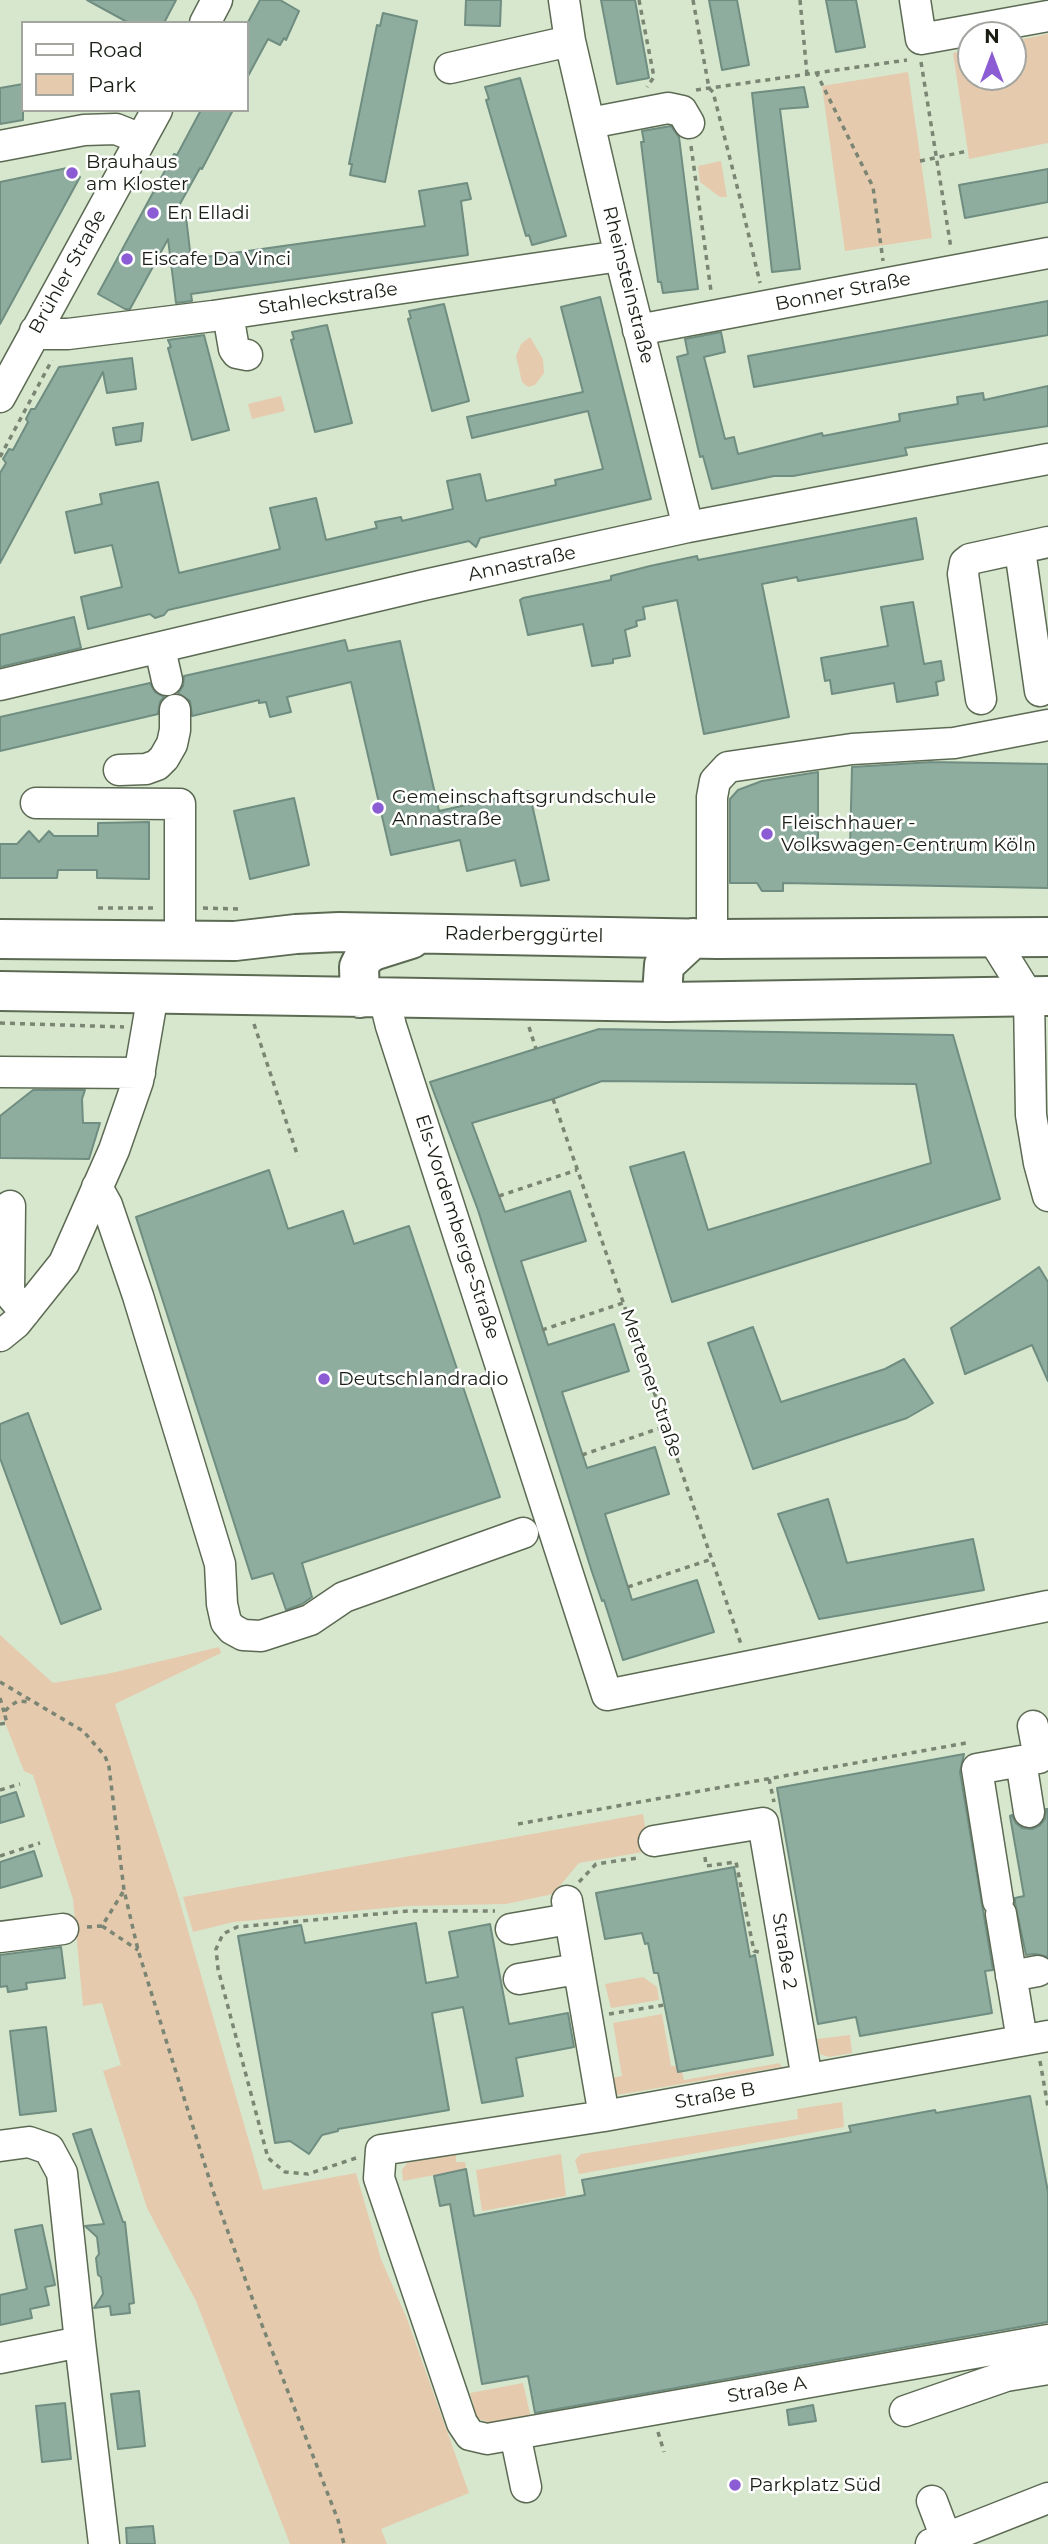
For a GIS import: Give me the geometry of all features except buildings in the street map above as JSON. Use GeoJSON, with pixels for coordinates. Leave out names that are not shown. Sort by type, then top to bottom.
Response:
{"type":"FeatureCollection","features":[{"type":"Feature","properties":{"kind":"main road","name":"Raderberggürtel"},"geometry":{"type":"LineString","coordinates":[[0,939],[235,941],[339,932],[703,938],[1048,937]]}},
{"type":"Feature","properties":{"kind":"main road"},"geometry":{"type":"LineString","coordinates":[[284,996],[301,973],[302,953],[296,934]]}},
{"type":"Feature","properties":{"kind":"main road"},"geometry":{"type":"LineString","coordinates":[[372,998],[359,967],[365,957],[373,951],[426,934]]}},
{"type":"Feature","properties":{"kind":"main road"},"geometry":{"type":"LineString","coordinates":[[668,1002],[662,993],[664,965],[703,938]]}},
{"type":"Feature","properties":{"kind":"main road"},"geometry":{"type":"LineString","coordinates":[[7,1008],[153,994],[668,1002],[1038,996]]}},
{"type":"Feature","properties":{"kind":"street"},"geometry":{"type":"LineString","coordinates":[[206,21],[217,0]]}},
{"type":"Feature","properties":{"kind":"street","name":"Rheinsteinstraße"},"geometry":{"type":"LineString","coordinates":[[564,0],[570,41],[620,256],[688,527]]}},
{"type":"Feature","properties":{"kind":"street"},"geometry":{"type":"LineString","coordinates":[[915,0],[921,48],[1048,16]]}},
{"type":"Feature","properties":{"kind":"street"},"geometry":{"type":"LineString","coordinates":[[450,68],[570,41]]}},
{"type":"Feature","properties":{"kind":"street"},"geometry":{"type":"LineString","coordinates":[[590,123],[668,108],[682,111],[693,122]]}},
{"type":"Feature","properties":{"kind":"street","name":"Brühler Straße"},"geometry":{"type":"LineString","coordinates":[[0,397],[156,112]]}},
{"type":"Feature","properties":{"kind":"street"},"geometry":{"type":"LineString","coordinates":[[0,145],[84,130],[116,129],[141,139]]}},
{"type":"Feature","properties":{"kind":"street","name":"Bonner Straße"},"geometry":{"type":"LineString","coordinates":[[638,330],[1048,253]]}},
{"type":"Feature","properties":{"kind":"street","name":"Stahleckstraße"},"geometry":{"type":"LineString","coordinates":[[35,331],[68,334],[228,314],[620,256]]}},
{"type":"Feature","properties":{"kind":"street"},"geometry":{"type":"LineString","coordinates":[[228,314],[234,349],[237,353],[247,355]]}},
{"type":"Feature","properties":{"kind":"street","name":"Annastraße"},"geometry":{"type":"LineString","coordinates":[[0,685],[424,585],[688,527],[1048,462]]}},
{"type":"Feature","properties":{"kind":"street"},"geometry":{"type":"LineString","coordinates":[[981,699],[963,568],[970,559],[1048,542]]}},
{"type":"Feature","properties":{"kind":"street"},"geometry":{"type":"LineString","coordinates":[[1020,550],[1040,691]]}},
{"type":"Feature","properties":{"kind":"street"},"geometry":{"type":"LineString","coordinates":[[160,649],[167,680]]}},
{"type":"Feature","properties":{"kind":"street"},"geometry":{"type":"LineString","coordinates":[[119,770],[146,769],[157,765],[172,744],[175,710]]}},
{"type":"Feature","properties":{"kind":"street"},"geometry":{"type":"LineString","coordinates":[[703,938],[712,797],[715,780],[729,767],[852,749],[954,743],[1048,726]]}},
{"type":"Feature","properties":{"kind":"street"},"geometry":{"type":"LineString","coordinates":[[36,803],[180,804],[180,940]]}},
{"type":"Feature","properties":{"kind":"street"},"geometry":{"type":"LineString","coordinates":[[990,936],[1038,996],[1031,1115],[1048,1196]]}},
{"type":"Feature","properties":{"kind":"street"},"geometry":{"type":"LineString","coordinates":[[0,1336],[25,1312],[64,1263],[114,1150],[139,1073],[153,994]]}},
{"type":"Feature","properties":{"kind":"street","name":"Els-Vordemberge-Straße"},"geometry":{"type":"LineString","coordinates":[[372,998],[391,1026],[607,1695],[748,1666]]}},
{"type":"Feature","properties":{"kind":"street"},"geometry":{"type":"LineString","coordinates":[[0,1072],[139,1073]]}},
{"type":"Feature","properties":{"kind":"street"},"geometry":{"type":"LineString","coordinates":[[97,1187],[107,1205],[138,1296],[220,1564],[222,1604],[226,1622],[232,1629],[243,1635],[261,1636],[310,1620],[344,1597],[523,1533]]}},
{"type":"Feature","properties":{"kind":"street"},"geometry":{"type":"LineString","coordinates":[[10,1206],[9,1293],[25,1312]]}},
{"type":"Feature","properties":{"kind":"street"},"geometry":{"type":"LineString","coordinates":[[748,1666],[1048,1606]]}},
{"type":"Feature","properties":{"kind":"street"},"geometry":{"type":"LineString","coordinates":[[1033,1726],[1039,1758],[977,1769],[1000,1907],[1025,1974],[1035,2038]]}},
{"type":"Feature","properties":{"kind":"street"},"geometry":{"type":"LineString","coordinates":[[1021,1761],[1029,1812]]}},
{"type":"Feature","properties":{"kind":"street"},"geometry":{"type":"LineString","coordinates":[[652,1848],[768,1812]]}},
{"type":"Feature","properties":{"kind":"street","name":"Straße 2"},"geometry":{"type":"LineString","coordinates":[[768,1812],[807,2079]]}},
{"type":"Feature","properties":{"kind":"street"},"geometry":{"type":"LineString","coordinates":[[507,1920],[568,1910],[604,2116]]}},
{"type":"Feature","properties":{"kind":"street"},"geometry":{"type":"LineString","coordinates":[[0,1937],[63,1929]]}},
{"type":"Feature","properties":{"kind":"street"},"geometry":{"type":"LineString","coordinates":[[519,1979],[578,1969]]}},
{"type":"Feature","properties":{"kind":"street","name":"Straße B"},"geometry":{"type":"LineString","coordinates":[[381,2150],[604,2116],[1035,2038]]}},
{"type":"Feature","properties":{"kind":"street"},"geometry":{"type":"LineString","coordinates":[[0,2146],[29,2142],[49,2149],[62,2173],[104,2544]]}},
{"type":"Feature","properties":{"kind":"street"},"geometry":{"type":"LineString","coordinates":[[381,2150],[379,2178],[462,2423],[470,2435],[501,2437],[526,2487]]}},
{"type":"Feature","properties":{"kind":"street","name":"Straße A"},"geometry":{"type":"LineString","coordinates":[[501,2437],[1048,2340]]}},
{"type":"Feature","properties":{"kind":"street"},"geometry":{"type":"LineString","coordinates":[[0,2358],[80,2342]]}},
{"type":"Feature","properties":{"kind":"street"},"geometry":{"type":"LineString","coordinates":[[905,2411],[1006,2376],[1048,2369]]}},
{"type":"Feature","properties":{"kind":"street"},"geometry":{"type":"LineString","coordinates":[[932,2501],[939,2541],[1048,2498]]}},
{"type":"Feature","properties":{"kind":"path"},"geometry":{"type":"LineString","coordinates":[[639,0],[654,77],[646,88]]}},
{"type":"Feature","properties":{"kind":"path"},"geometry":{"type":"LineString","coordinates":[[693,0],[709,88],[713,92],[766,306]]}},
{"type":"Feature","properties":{"kind":"path"},"geometry":{"type":"LineString","coordinates":[[800,0],[807,74]]}},
{"type":"Feature","properties":{"kind":"path"},"geometry":{"type":"LineString","coordinates":[[714,316],[693,122],[696,90],[807,74],[921,48],[955,271]]}},
{"type":"Feature","properties":{"kind":"path"},"geometry":{"type":"LineString","coordinates":[[816,72],[873,187],[887,284]]}},
{"type":"Feature","properties":{"kind":"path"},"geometry":{"type":"LineString","coordinates":[[920,161],[968,151]]}},
{"type":"Feature","properties":{"kind":"path"},"geometry":{"type":"LineString","coordinates":[[7,1008],[15,1031]]}},
{"type":"Feature","properties":{"kind":"path"},"geometry":{"type":"LineString","coordinates":[[254,1024],[298,1157]]}},
{"type":"Feature","properties":{"kind":"path"},"geometry":{"type":"LineString","coordinates":[[528,1026],[536,1049]]}},
{"type":"Feature","properties":{"kind":"path","name":"Mertener Straße"},"geometry":{"type":"LineString","coordinates":[[554,1099],[748,1666]]}},
{"type":"Feature","properties":{"kind":"path"},"geometry":{"type":"LineString","coordinates":[[499,1196],[577,1170]]}},
{"type":"Feature","properties":{"kind":"path"},"geometry":{"type":"LineString","coordinates":[[542,1331],[624,1303]]}},
{"type":"Feature","properties":{"kind":"path"},"geometry":{"type":"LineString","coordinates":[[582,1455],[666,1426]]}},
{"type":"Feature","properties":{"kind":"path"},"geometry":{"type":"LineString","coordinates":[[628,1587],[712,1559]]}},
{"type":"Feature","properties":{"kind":"path"},"geometry":{"type":"LineString","coordinates":[[0,1682],[83,1731],[104,1756],[111,1778],[124,1891],[138,1950],[213,2191],[338,2520],[344,2544]]}},
{"type":"Feature","properties":{"kind":"path"},"geometry":{"type":"LineString","coordinates":[[0,1698],[7,1723],[0,1724]]}},
{"type":"Feature","properties":{"kind":"path"},"geometry":{"type":"LineString","coordinates":[[4,1712],[18,1702],[31,1702]]}},
{"type":"Feature","properties":{"kind":"path"},"geometry":{"type":"LineString","coordinates":[[518,1824],[966,1742],[969,1749]]}},
{"type":"Feature","properties":{"kind":"path"},"geometry":{"type":"LineString","coordinates":[[768,1812],[769,1778]]}},
{"type":"Feature","properties":{"kind":"path"},"geometry":{"type":"LineString","coordinates":[[0,1790],[20,1784]]}},
{"type":"Feature","properties":{"kind":"path"},"geometry":{"type":"LineString","coordinates":[[701,1833],[706,1866],[736,1862],[754,1951],[758,1951],[760,1962]]}},
{"type":"Feature","properties":{"kind":"path"},"geometry":{"type":"LineString","coordinates":[[0,1856],[40,1843]]}},
{"type":"Feature","properties":{"kind":"path"},"geometry":{"type":"LineString","coordinates":[[568,1910],[585,1873],[596,1864],[652,1848]]}},
{"type":"Feature","properties":{"kind":"path"},"geometry":{"type":"LineString","coordinates":[[124,1891],[102,1926],[138,1950]]}},
{"type":"Feature","properties":{"kind":"path"},"geometry":{"type":"LineString","coordinates":[[381,2150],[308,2174],[285,2172],[268,2158],[218,1969],[216,1949],[223,1934],[237,1927],[409,1911],[507,1920]]}},
{"type":"Feature","properties":{"kind":"path"},"geometry":{"type":"LineString","coordinates":[[586,2018],[664,2005]]}},
{"type":"Feature","properties":{"kind":"path"},"geometry":{"type":"LineString","coordinates":[[1035,2038],[1048,2107]]}},
{"type":"Feature","properties":{"kind":"path"},"geometry":{"type":"LineString","coordinates":[[659,2436],[664,2452]]}},
{"type":"Feature","properties":{"kind":"green space"},"geometry":{"type":"Polygon","coordinates":[[[1048,34],[1048,143],[969,159],[959,91],[1027,91],[1027,38],[1048,34]]]}},
{"type":"Feature","properties":{"kind":"green space"},"geometry":{"type":"Polygon","coordinates":[[[957,52],[957,80],[953,53],[957,52]]]}},
{"type":"Feature","properties":{"kind":"green space"},"geometry":{"type":"Polygon","coordinates":[[[908,72],[932,238],[845,251],[822,86],[908,72]]]}},
{"type":"Feature","properties":{"kind":"green space"},"geometry":{"type":"Polygon","coordinates":[[[721,161],[727,197],[720,197],[700,182],[698,166],[721,161]]]}},
{"type":"Feature","properties":{"kind":"green space"},"geometry":{"type":"Polygon","coordinates":[[[530,337],[543,359],[544,373],[535,385],[528,387],[522,382],[516,356],[521,344],[530,337]]]}},
{"type":"Feature","properties":{"kind":"green space"},"geometry":{"type":"Polygon","coordinates":[[[281,396],[285,411],[252,419],[248,404],[281,396]]]}},
{"type":"Feature","properties":{"kind":"green space"},"geometry":{"type":"Polygon","coordinates":[[[0,1635],[53,1683],[107,1674],[219,1647],[221,1653],[115,1704],[177,1892],[263,2190],[356,2173],[381,2259],[407,2319],[469,2493],[381,2529],[387,2544],[290,2544],[196,2301],[147,2208],[103,2071],[121,2065],[102,2003],[83,2006],[73,1899],[33,1775],[24,1771],[4,1720],[0,1721],[0,1635]]]}},
{"type":"Feature","properties":{"kind":"green space"},"geometry":{"type":"Polygon","coordinates":[[[643,1814],[649,1851],[579,1863],[553,1894],[506,1904],[408,1906],[233,1922],[193,1932],[183,1897],[643,1814]]]}},
{"type":"Feature","properties":{"kind":"green space"},"geometry":{"type":"Polygon","coordinates":[[[643,1977],[657,1987],[659,2000],[611,2008],[605,1984],[643,1977]]]}},
{"type":"Feature","properties":{"kind":"green space"},"geometry":{"type":"Polygon","coordinates":[[[662,2014],[671,2066],[677,2066],[684,2080],[780,2063],[781,2067],[617,2095],[610,2090],[605,2079],[622,2076],[613,2023],[662,2014]]]}},
{"type":"Feature","properties":{"kind":"green space"},"geometry":{"type":"Polygon","coordinates":[[[850,2035],[852,2053],[829,2057],[820,2054],[817,2039],[850,2035]]]}},
{"type":"Feature","properties":{"kind":"green space"},"geometry":{"type":"Polygon","coordinates":[[[842,2102],[844,2127],[579,2174],[575,2160],[581,2154],[798,2119],[797,2109],[842,2102]]]}},
{"type":"Feature","properties":{"kind":"green space"},"geometry":{"type":"Polygon","coordinates":[[[456,2153],[456,2162],[465,2162],[466,2169],[403,2181],[402,2170],[407,2163],[456,2153]]]}},
{"type":"Feature","properties":{"kind":"green space"},"geometry":{"type":"Polygon","coordinates":[[[561,2154],[566,2196],[482,2211],[476,2170],[561,2154]]]}},
{"type":"Feature","properties":{"kind":"green space"},"geometry":{"type":"Polygon","coordinates":[[[523,2383],[531,2418],[492,2424],[477,2418],[470,2393],[523,2383]]]}},
{"type":"Feature","properties":{"kind":"place","name":"Brauhaus am Kloster"},"geometry":{"type":"Point","coordinates":[72,173]}},
{"type":"Feature","properties":{"kind":"place","name":"En Elladi"},"geometry":{"type":"Point","coordinates":[153,213]}},
{"type":"Feature","properties":{"kind":"place","name":"Eiscafe Da Vinci"},"geometry":{"type":"Point","coordinates":[127,259]}},
{"type":"Feature","properties":{"kind":"place","name":"Gemeinschaftsgrundschule Annastraße"},"geometry":{"type":"Point","coordinates":[378,808]}},
{"type":"Feature","properties":{"kind":"place","name":"Fleischhauer - Volkswagen-Centrum Köln"},"geometry":{"type":"Point","coordinates":[767,834]}},
{"type":"Feature","properties":{"kind":"place","name":"Deutschlandradio"},"geometry":{"type":"Point","coordinates":[324,1379]}},
{"type":"Feature","properties":{"kind":"place","name":"Parkplatz Süd"},"geometry":{"type":"Point","coordinates":[735,2485]}}]}
